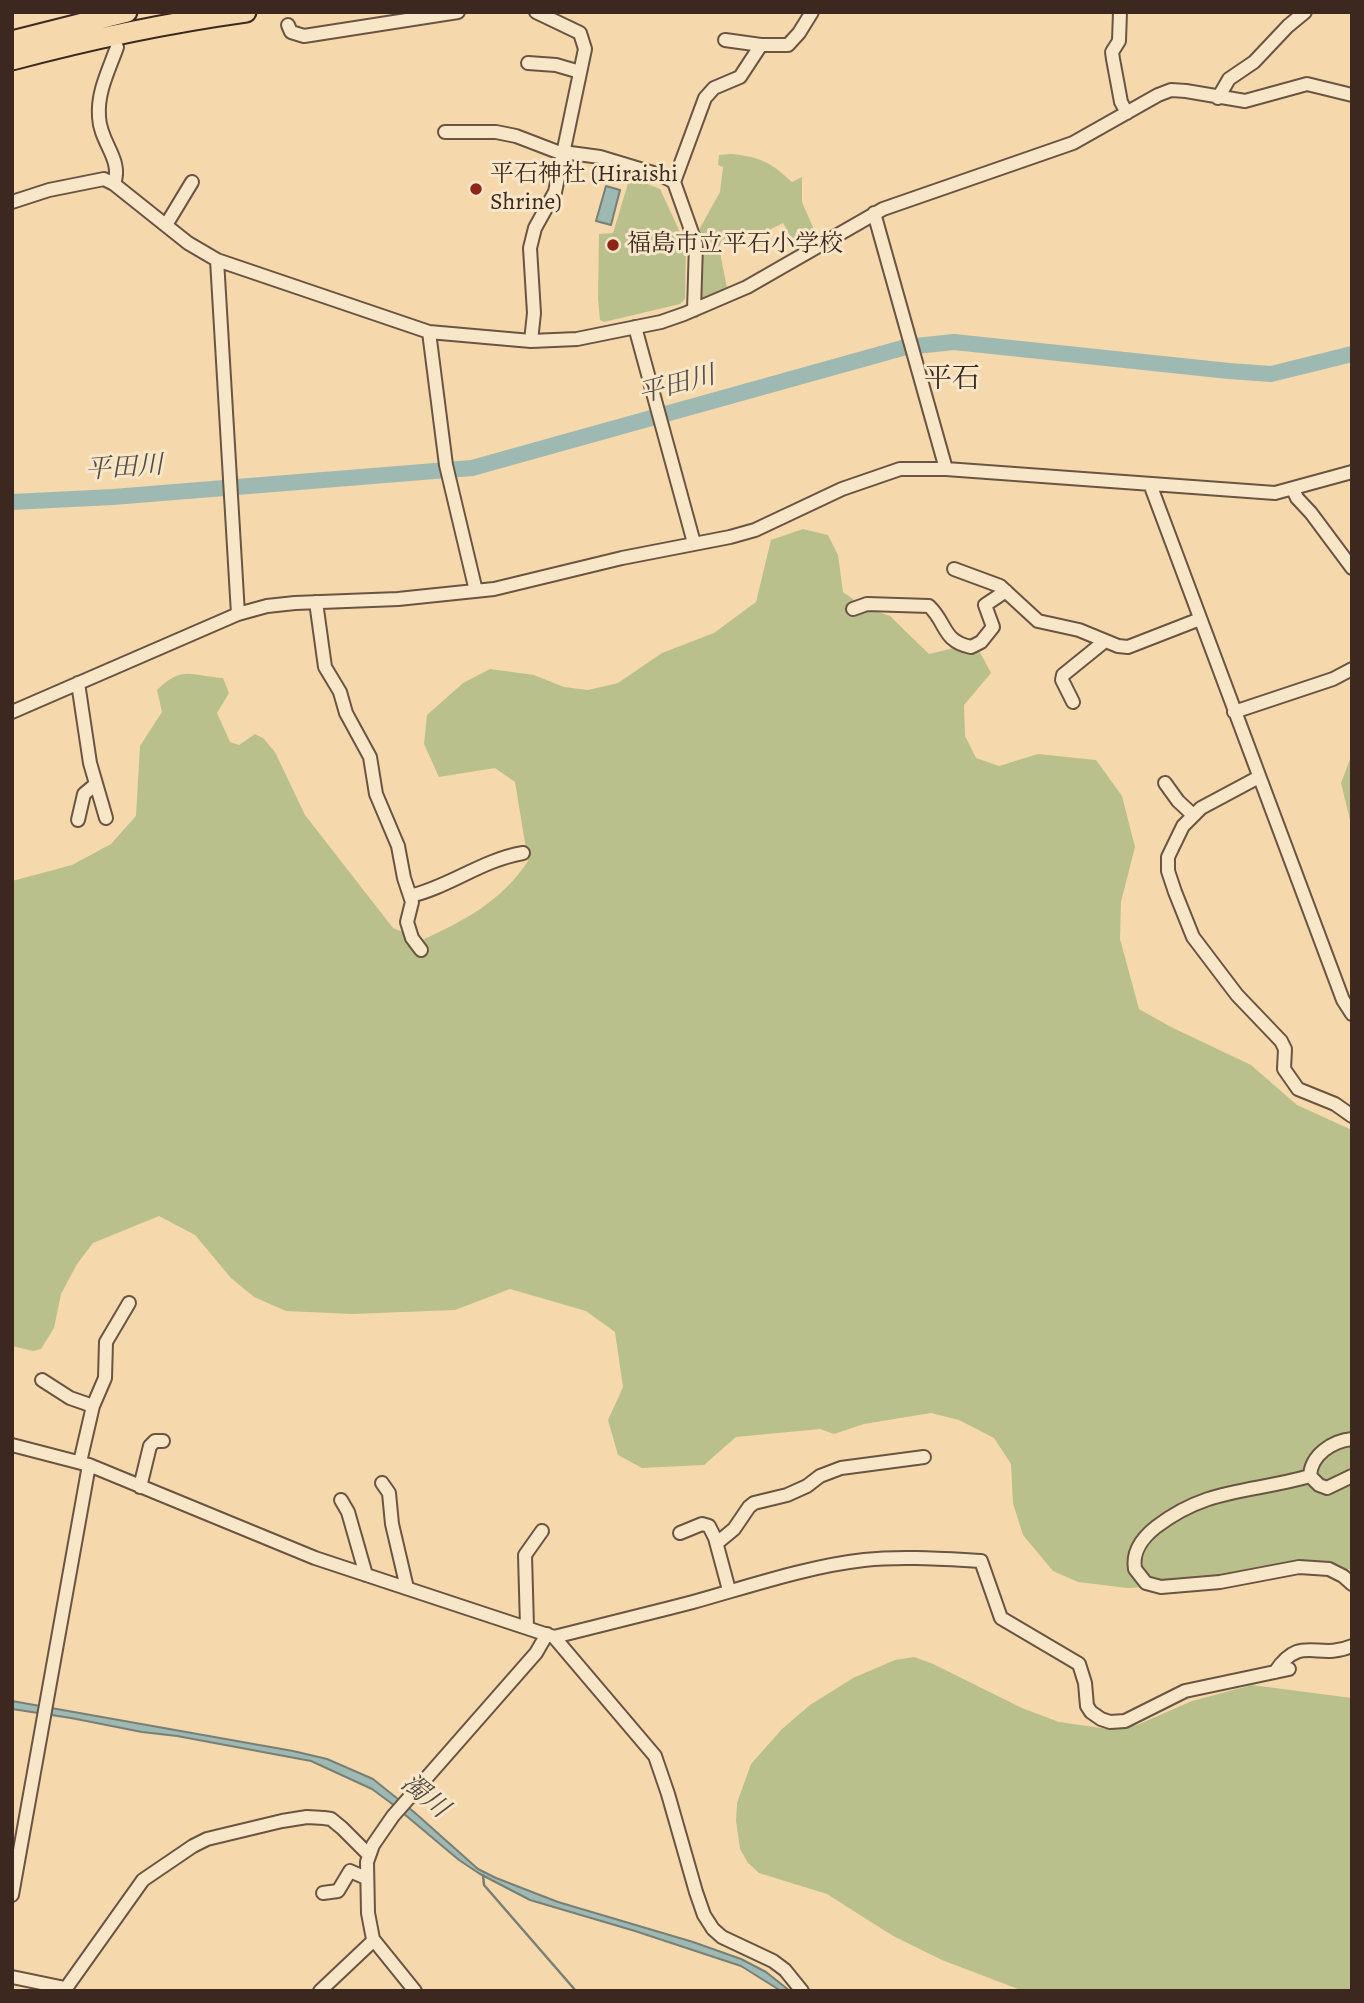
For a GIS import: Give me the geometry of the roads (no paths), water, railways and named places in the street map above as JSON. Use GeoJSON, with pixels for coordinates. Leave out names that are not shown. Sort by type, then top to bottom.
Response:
{"type":"FeatureCollection","features":[{"type":"Feature","properties":{"kind":"highway"},"geometry":{"type":"LineString","coordinates":[[12,41],[127,12]]}},
{"type":"Feature","properties":{"kind":"highway"},"geometry":{"type":"LineString","coordinates":[[12,60],[149,27],[246,12]]}},
{"type":"Feature","properties":{"kind":"street"},"geometry":{"type":"LineString","coordinates":[[288,25],[291,32],[304,36],[458,12]]}},
{"type":"Feature","properties":{"kind":"street"},"geometry":{"type":"LineString","coordinates":[[531,341],[534,313],[530,248],[536,228],[555,192],[585,49],[580,33],[536,12]]}},
{"type":"Feature","properties":{"kind":"street"},"geometry":{"type":"LineString","coordinates":[[725,40],[761,46],[791,44],[812,12]]}},
{"type":"Feature","properties":{"kind":"street"},"geometry":{"type":"LineString","coordinates":[[1120,12],[1119,41],[1112,52],[1121,102],[1128,113]]}},
{"type":"Feature","properties":{"kind":"street"},"geometry":{"type":"LineString","coordinates":[[1218,98],[1228,79],[1254,62],[1305,12]]}},
{"type":"Feature","properties":{"kind":"street"},"geometry":{"type":"LineString","coordinates":[[694,310],[696,244],[674,182],[699,107],[714,88],[740,77],[761,46]]}},
{"type":"Feature","properties":{"kind":"street"},"geometry":{"type":"LineString","coordinates":[[114,184],[117,164],[101,134],[99,98],[117,47]]}},
{"type":"Feature","properties":{"kind":"street"},"geometry":{"type":"LineString","coordinates":[[528,63],[556,65],[580,72]]}},
{"type":"Feature","properties":{"kind":"street"},"geometry":{"type":"LineString","coordinates":[[12,202],[49,190],[104,179],[217,260],[429,332],[531,341],[577,339],[661,322],[694,310],[747,287],[874,214],[1073,143],[1158,94],[1171,90],[1245,101],[1307,84],[1352,95]]}},
{"type":"Feature","properties":{"kind":"street"},"geometry":{"type":"LineString","coordinates":[[445,132],[496,132],[516,136],[563,153],[600,157],[663,176],[674,182]]}},
{"type":"Feature","properties":{"kind":"street"},"geometry":{"type":"LineString","coordinates":[[166,225],[192,182]]}},
{"type":"Feature","properties":{"kind":"street"},"geometry":{"type":"LineString","coordinates":[[874,214],[946,469]]}},
{"type":"Feature","properties":{"kind":"street"},"geometry":{"type":"LineString","coordinates":[[217,260],[238,614]]}},
{"type":"Feature","properties":{"kind":"street"},"geometry":{"type":"LineString","coordinates":[[635,327],[694,543]]}},
{"type":"Feature","properties":{"kind":"street"},"geometry":{"type":"LineString","coordinates":[[429,332],[446,466],[476,591]]}},
{"type":"Feature","properties":{"kind":"street"},"geometry":{"type":"LineString","coordinates":[[12,712],[238,614],[267,606],[398,599],[494,589],[755,530],[842,489],[900,469],[946,469],[1275,493],[1352,472]]}},
{"type":"Feature","properties":{"kind":"street"},"geometry":{"type":"LineString","coordinates":[[1150,484],[1343,1000],[1352,1014]]}},
{"type":"Feature","properties":{"kind":"street"},"geometry":{"type":"LineString","coordinates":[[1293,489],[1297,498],[1318,521],[1352,568]]}},
{"type":"Feature","properties":{"kind":"street"},"geometry":{"type":"LineString","coordinates":[[954,569],[986,579],[1006,591],[1038,621],[1079,630],[1118,646],[1128,647],[1199,619]]}},
{"type":"Feature","properties":{"kind":"street"},"geometry":{"type":"LineString","coordinates":[[853,609],[867,604],[929,606],[946,634],[956,643],[971,647],[981,642],[993,627],[985,605],[1006,591]]}},
{"type":"Feature","properties":{"kind":"street"},"geometry":{"type":"LineString","coordinates":[[316,602],[326,667],[370,758],[376,794],[398,846],[412,902],[407,922],[412,938],[421,950]]}},
{"type":"Feature","properties":{"kind":"street"},"geometry":{"type":"LineString","coordinates":[[1073,702],[1062,680],[1063,675],[1105,641]]}},
{"type":"Feature","properties":{"kind":"street"},"geometry":{"type":"LineString","coordinates":[[1234,712],[1334,679],[1352,669]]}},
{"type":"Feature","properties":{"kind":"street"},"geometry":{"type":"LineString","coordinates":[[78,683],[90,763],[106,818]]}},
{"type":"Feature","properties":{"kind":"street"},"geometry":{"type":"LineString","coordinates":[[1259,777],[1200,808],[1173,844],[1167,865],[1193,937],[1237,995],[1281,1041],[1285,1049],[1284,1069],[1298,1089],[1335,1104],[1352,1116]]}},
{"type":"Feature","properties":{"kind":"street"},"geometry":{"type":"LineString","coordinates":[[1165,783],[1193,815]]}},
{"type":"Feature","properties":{"kind":"street"},"geometry":{"type":"LineString","coordinates":[[78,820],[84,794],[96,784]]}},
{"type":"Feature","properties":{"kind":"street"},"geometry":{"type":"LineString","coordinates":[[410,896],[426,892],[499,857],[523,853]]}},
{"type":"Feature","properties":{"kind":"street"},"geometry":{"type":"LineString","coordinates":[[12,1895],[43,1723],[93,1406],[105,1378],[106,1342],[129,1303]]}},
{"type":"Feature","properties":{"kind":"street"},"geometry":{"type":"LineString","coordinates":[[42,1380],[70,1398],[93,1406]]}},
{"type":"Feature","properties":{"kind":"street"},"geometry":{"type":"LineString","coordinates":[[1310,1476],[1313,1462],[1320,1454],[1335,1443],[1352,1439]]}},
{"type":"Feature","properties":{"kind":"street"},"geometry":{"type":"LineString","coordinates":[[140,1487],[150,1446],[156,1441],[163,1441]]}},
{"type":"Feature","properties":{"kind":"street"},"geometry":{"type":"LineString","coordinates":[[12,1446],[85,1464],[315,1558],[550,1635],[655,1756],[696,1892],[704,1915],[713,1929],[722,1937],[773,1961],[785,1970],[802,1991]]}},
{"type":"Feature","properties":{"kind":"street"},"geometry":{"type":"LineString","coordinates":[[716,1543],[734,1529],[754,1503],[787,1495],[807,1486],[820,1476],[841,1468],[924,1457]]}},
{"type":"Feature","properties":{"kind":"street"},"geometry":{"type":"LineString","coordinates":[[1310,1476],[1327,1488],[1352,1476]]}},
{"type":"Feature","properties":{"kind":"street"},"geometry":{"type":"LineString","coordinates":[[1310,1476],[1286,1483],[1237,1490],[1185,1507],[1146,1535],[1136,1551],[1135,1569],[1146,1583],[1161,1587],[1220,1582],[1299,1567],[1329,1569],[1352,1584]]}},
{"type":"Feature","properties":{"kind":"street"},"geometry":{"type":"LineString","coordinates":[[382,1483],[389,1493],[392,1524],[407,1588]]}},
{"type":"Feature","properties":{"kind":"street"},"geometry":{"type":"LineString","coordinates":[[341,1500],[348,1512],[366,1575]]}},
{"type":"Feature","properties":{"kind":"street"},"geometry":{"type":"LineString","coordinates":[[680,1534],[706,1524],[716,1543],[729,1590]]}},
{"type":"Feature","properties":{"kind":"street"},"geometry":{"type":"LineString","coordinates":[[527,1627],[525,1555],[542,1531]]}},
{"type":"Feature","properties":{"kind":"street"},"geometry":{"type":"LineString","coordinates":[[415,1991],[373,1940],[366,1878],[369,1855],[393,1816],[550,1635],[696,1601],[729,1590],[866,1560],[981,1561],[1001,1618],[1079,1664],[1086,1683],[1087,1706],[1101,1719],[1110,1722],[1125,1721],[1185,1691],[1289,1669]]}},
{"type":"Feature","properties":{"kind":"street"},"geometry":{"type":"LineString","coordinates":[[1275,1672],[1289,1654],[1300,1650],[1333,1652],[1352,1646]]}},
{"type":"Feature","properties":{"kind":"street"},"geometry":{"type":"LineString","coordinates":[[12,1977],[64,1990],[143,1880],[207,1839],[282,1821],[307,1817],[324,1818],[331,1819],[342,1828],[369,1855]]}},
{"type":"Feature","properties":{"kind":"street"},"geometry":{"type":"LineString","coordinates":[[323,1893],[338,1891],[350,1871],[366,1878]]}},
{"type":"Feature","properties":{"kind":"street"},"geometry":{"type":"LineString","coordinates":[[320,1991],[373,1940]]}},
{"type":"Feature","properties":{"kind":"water"},"geometry":{"type":"Polygon","coordinates":[[[606,186],[620,190],[611,225],[596,221],[606,186]]]}},
{"type":"Feature","properties":{"kind":"water","name":"濁川"},"geometry":{"type":"Polygon","coordinates":[[[12,1701],[327,1759],[373,1779],[478,1869],[558,1902],[741,1959],[766,1972],[790,1991],[781,1991],[741,1966],[530,1900],[459,1860],[372,1789],[311,1761],[12,1709],[12,1701]]]}},
{"type":"Feature","properties":{"kind":"waterway","name":"平田川"},"geometry":{"type":"LineString","coordinates":[[12,502],[113,497],[472,468],[906,347],[954,342],[1271,374],[1352,354]]}},
{"type":"Feature","properties":{"kind":"waterway"},"geometry":{"type":"LineString","coordinates":[[483,1875],[484,1885],[576,1991]]}},
{"type":"Feature","properties":{"kind":"place","name":"平石神社 (Hiraishi Shrine)"},"geometry":{"type":"Point","coordinates":[476,189]}},
{"type":"Feature","properties":{"kind":"place","name":"福島市立平石小学校"},"geometry":{"type":"Point","coordinates":[613,245]}},
{"type":"Feature","properties":{"kind":"district","name":"平石"},"geometry":{"type":"Point","coordinates":[952,380]}}]}
